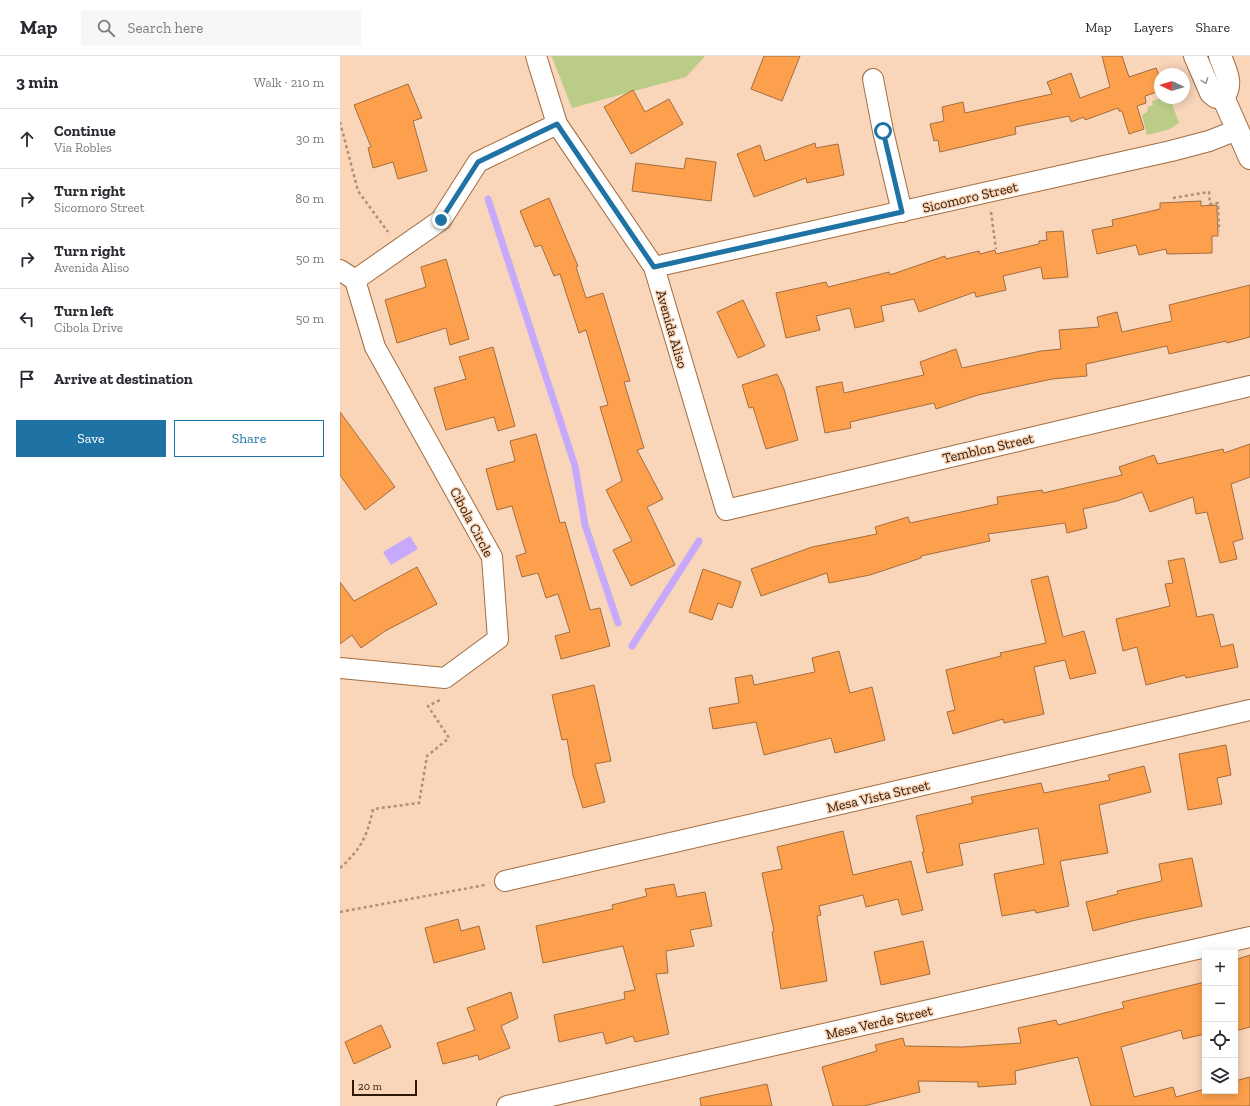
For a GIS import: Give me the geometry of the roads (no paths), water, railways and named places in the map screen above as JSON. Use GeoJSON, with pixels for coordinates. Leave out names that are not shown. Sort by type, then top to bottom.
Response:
{"type":"FeatureCollection","features":[{"type":"Feature","properties":{"kind":"street","name":"Avenida Aliso"},"geometry":{"type":"LineString","coordinates":[[536,56],[557,124],[654,267],[726,510]]}},
{"type":"Feature","properties":{"kind":"street"},"geometry":{"type":"LineString","coordinates":[[1195,56],[1211,93],[1216,97],[1223,98]]}},
{"type":"Feature","properties":{"kind":"street"},"geometry":{"type":"LineString","coordinates":[[1220,56],[1229,82],[1229,88],[1223,98]]}},
{"type":"Feature","properties":{"kind":"street"},"geometry":{"type":"LineString","coordinates":[[873,79],[883,131],[902,212]]}},
{"type":"Feature","properties":{"kind":"street"},"geometry":{"type":"LineString","coordinates":[[1223,98],[1250,158]]}},
{"type":"Feature","properties":{"kind":"street"},"geometry":{"type":"LineString","coordinates":[[348,275],[400,249],[441,220],[478,162],[557,124]]}},
{"type":"Feature","properties":{"kind":"street","name":"Sicomoro Street"},"geometry":{"type":"LineString","coordinates":[[654,267],[1171,151],[1209,141],[1237,130]]}},
{"type":"Feature","properties":{"kind":"street","name":"Cibola Circle"},"geometry":{"type":"LineString","coordinates":[[340,668],[445,678],[498,639],[492,557],[375,347],[348,275]]}},
{"type":"Feature","properties":{"kind":"street","name":"Temblon Street"},"geometry":{"type":"LineString","coordinates":[[726,510],[1250,386]]}},
{"type":"Feature","properties":{"kind":"street","name":"Mesa Vista Street"},"geometry":{"type":"LineString","coordinates":[[505,881],[1250,710]]}},
{"type":"Feature","properties":{"kind":"street","name":"Mesa Verde Street"},"geometry":{"type":"LineString","coordinates":[[507,1106],[1250,937]]}},
{"type":"Feature","properties":{"kind":"waterway"},"geometry":{"type":"LineString","coordinates":[[488,199],[575,466],[585,525],[618,623]]}},
{"type":"Feature","properties":{"kind":"waterway"},"geometry":{"type":"LineString","coordinates":[[632,646],[699,541]]}}]}
